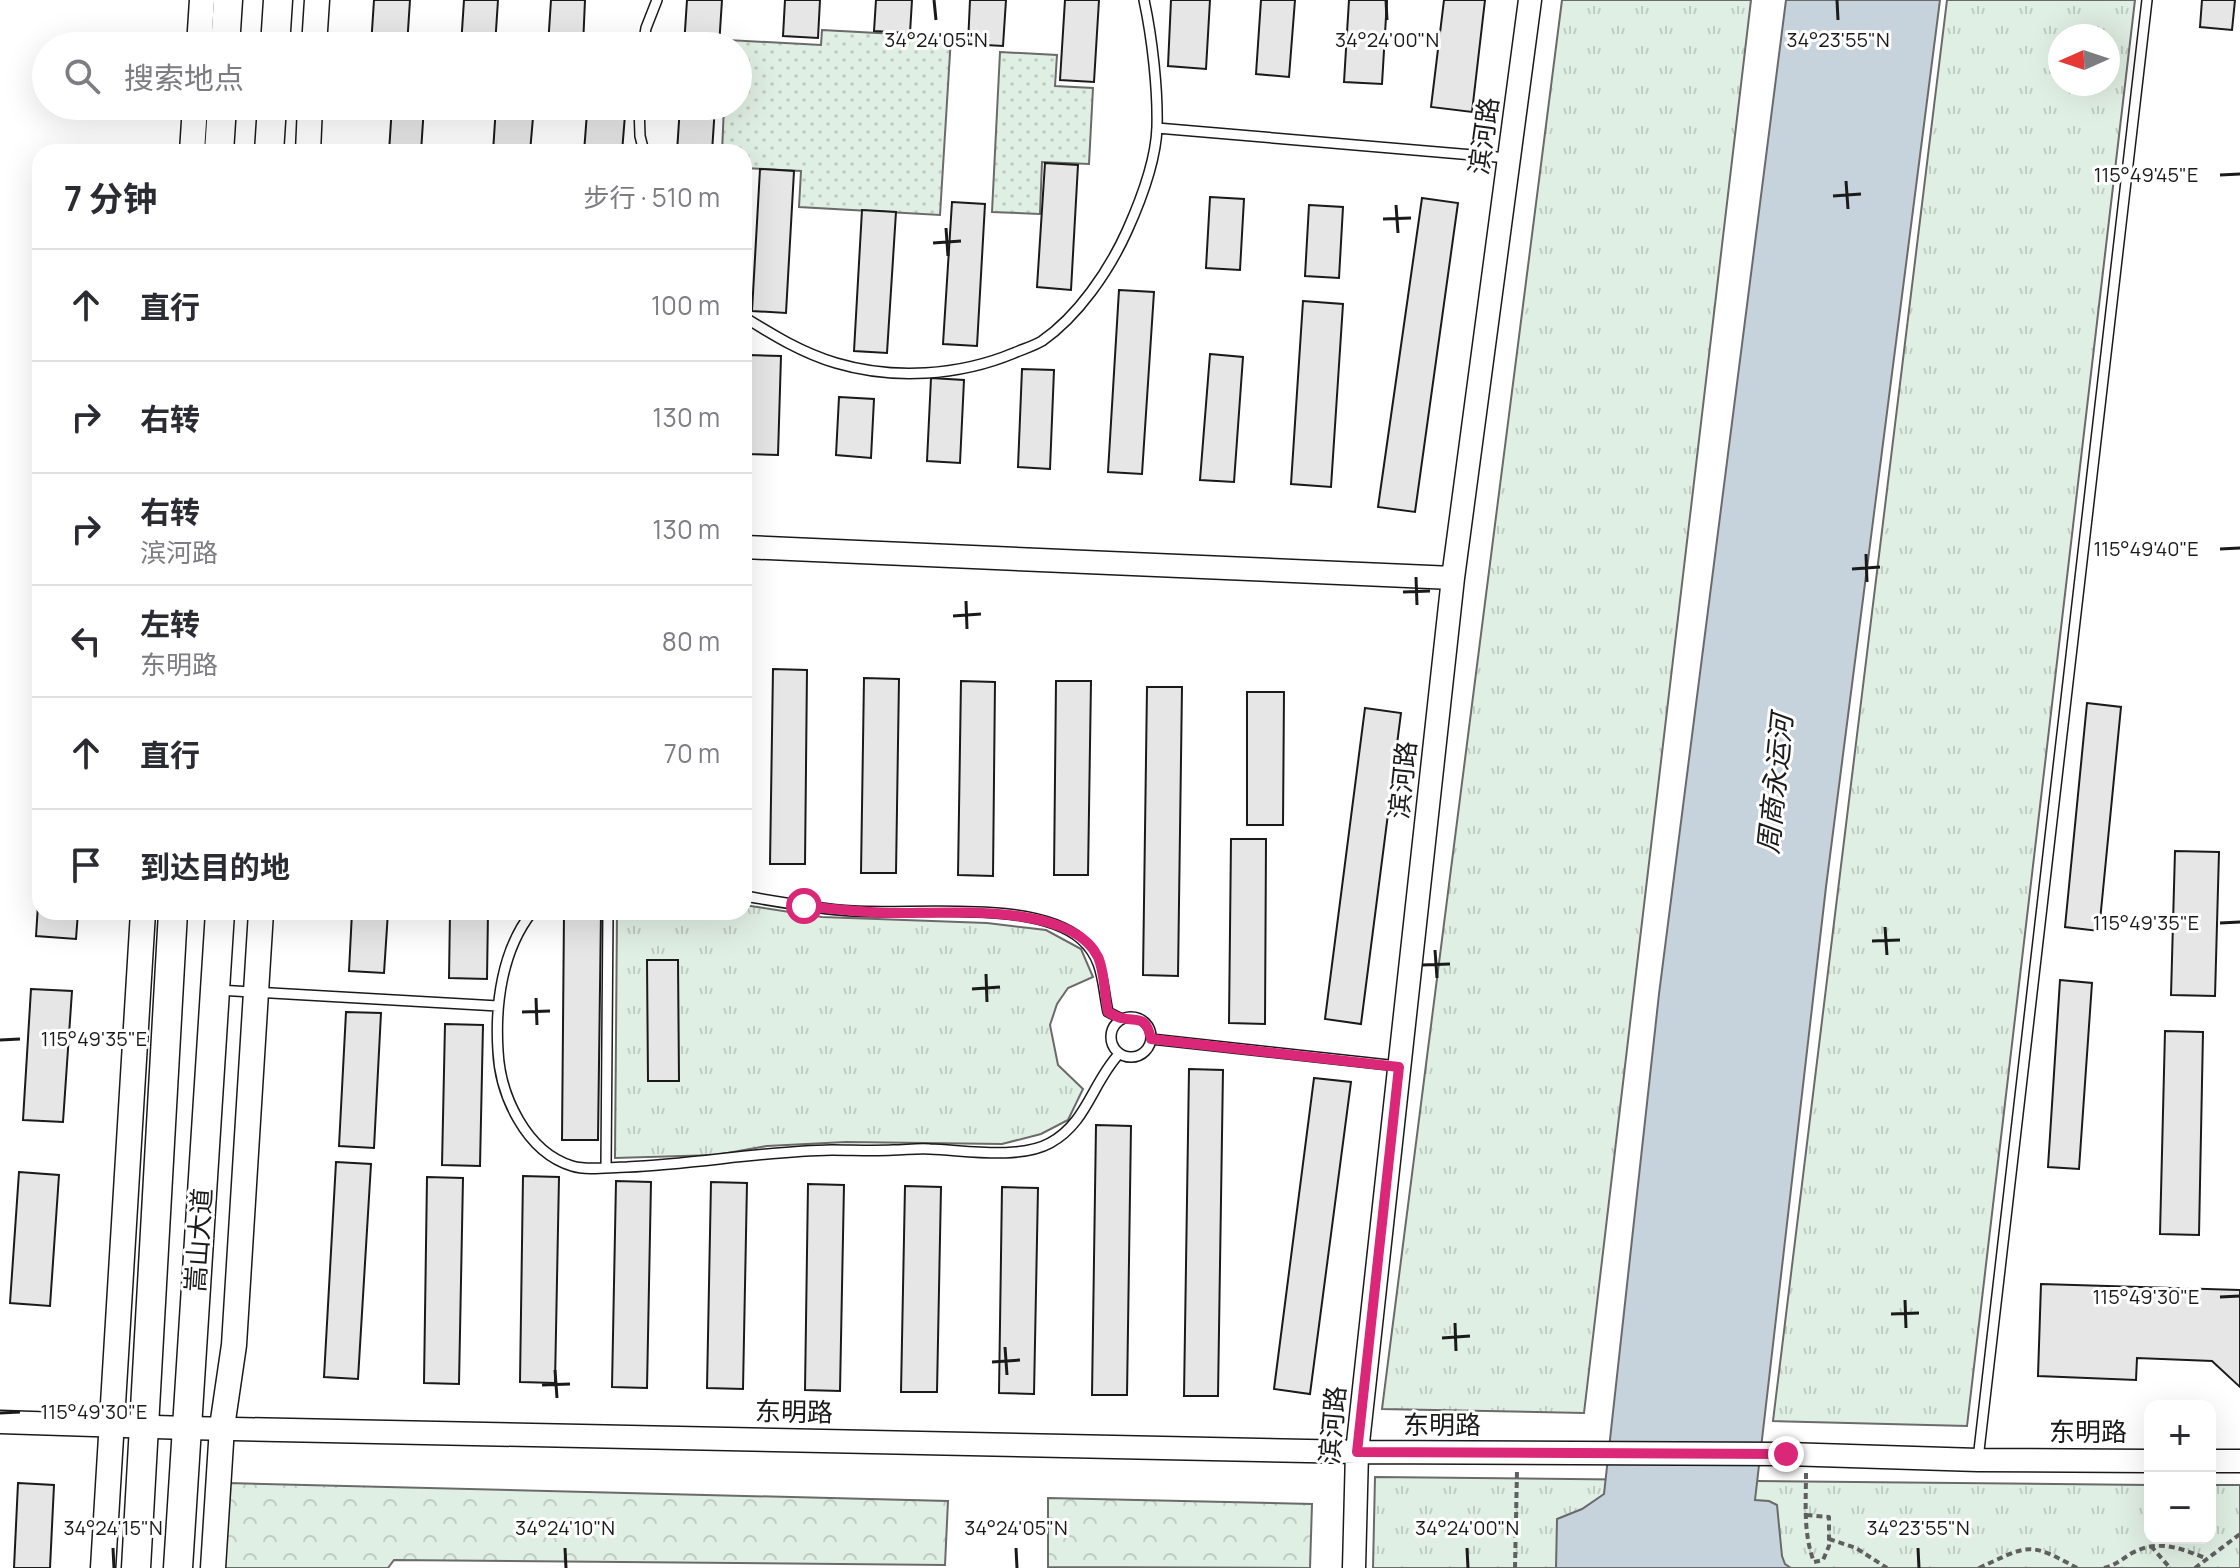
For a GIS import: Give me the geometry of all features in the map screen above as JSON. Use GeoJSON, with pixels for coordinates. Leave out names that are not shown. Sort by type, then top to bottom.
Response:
{"type":"FeatureCollection","features":[{"type":"Feature","properties":{"kind":"main road"},"geometry":{"type":"LineString","coordinates":[[200,32],[202,0]]}},
{"type":"Feature","properties":{"kind":"main road"},"geometry":{"type":"LineString","coordinates":[[226,32],[228,0]]}},
{"type":"Feature","properties":{"kind":"main road"},"geometry":{"type":"LineString","coordinates":[[276,32],[278,0]]}},
{"type":"Feature","properties":{"kind":"main road"},"geometry":{"type":"LineString","coordinates":[[315,32],[317,0]]}},
{"type":"Feature","properties":{"kind":"main road"},"geometry":{"type":"LineString","coordinates":[[193,144],[194,120]]}},
{"type":"Feature","properties":{"kind":"main road"},"geometry":{"type":"LineString","coordinates":[[220,144],[221,120]]}},
{"type":"Feature","properties":{"kind":"main road"},"geometry":{"type":"LineString","coordinates":[[270,144],[271,120]]}},
{"type":"Feature","properties":{"kind":"main road"},"geometry":{"type":"LineString","coordinates":[[308,144],[309,120]]}},
{"type":"Feature","properties":{"kind":"main road"},"geometry":{"type":"LineString","coordinates":[[103,1568],[143,920]]}},
{"type":"Feature","properties":{"kind":"main road","name":"嵩山大道"},"geometry":{"type":"LineString","coordinates":[[136,1568],[173,920]]}},
{"type":"Feature","properties":{"kind":"main road","name":"嵩山大道"},"geometry":{"type":"LineString","coordinates":[[178,1568],[219,920]]}},
{"type":"Feature","properties":{"kind":"main road"},"geometry":{"type":"LineString","coordinates":[[213,1568],[222,1427],[234,1345],[260,920]]}},
{"type":"Feature","properties":{"kind":"street","name":"滨河路"},"geometry":{"type":"LineString","coordinates":[[1354,1568],[1357,1452],[1453,578],[1530,0]]}},
{"type":"Feature","properties":{"kind":"street"},"geometry":{"type":"LineString","coordinates":[[752,547],[1453,578]]}},
{"type":"Feature","properties":{"kind":"street","name":"东明路"},"geometry":{"type":"LineString","coordinates":[[0,1422],[1357,1452],[2144,1461]]}},
{"type":"Feature","properties":{"kind":"street"},"geometry":{"type":"LineString","coordinates":[[2216,1461],[2240,1461]]}},
{"type":"Feature","properties":{"kind":"lane"},"geometry":{"type":"LineString","coordinates":[[645,32],[657,0]]}},
{"type":"Feature","properties":{"kind":"lane"},"geometry":{"type":"LineString","coordinates":[[752,322],[787,344],[836,363],[888,373],[941,372],[980,364],[1041,341],[1084,301],[1115,257],[1149,171],[1157,128],[1144,0]]}},
{"type":"Feature","properties":{"kind":"lane"},"geometry":{"type":"LineString","coordinates":[[1978,1460],[2147,0]]}},
{"type":"Feature","properties":{"kind":"lane"},"geometry":{"type":"LineString","coordinates":[[639,120],[642,144]]}},
{"type":"Feature","properties":{"kind":"lane"},"geometry":{"type":"LineString","coordinates":[[1157,128],[1509,158]]}},
{"type":"Feature","properties":{"kind":"lane"},"geometry":{"type":"LineString","coordinates":[[752,897],[851,911],[988,913],[1033,917],[1080,938],[1098,956],[1108,1012],[1122,1019]]}},
{"type":"Feature","properties":{"kind":"lane"},"geometry":{"type":"LineString","coordinates":[[528,920],[509,957],[498,1006],[498,1062],[510,1103],[526,1130],[547,1155],[574,1167],[697,1162],[819,1150],[926,1149],[983,1153],[1047,1145],[1073,1127],[1109,1064],[1119,1054]]}},
{"type":"Feature","properties":{"kind":"lane"},"geometry":{"type":"LineString","coordinates":[[606,1167],[608,920]]}},
{"type":"Feature","properties":{"kind":"lane"},"geometry":{"type":"LineString","coordinates":[[215,990],[498,1006]]}},
{"type":"Feature","properties":{"kind":"lane"},"geometry":{"type":"LineString","coordinates":[[1132,1017],[1142,1020],[1149,1028],[1151,1039],[1147,1049],[1129,1057],[1119,1054],[1112,1046],[1110,1035],[1122,1019],[1132,1017]]}},
{"type":"Feature","properties":{"kind":"lane"},"geometry":{"type":"LineString","coordinates":[[1151,1039],[1399,1067]]}},
{"type":"Feature","properties":{"kind":"path"},"geometry":{"type":"LineString","coordinates":[[1515,1568],[1517,1453]]}},
{"type":"Feature","properties":{"kind":"path"},"geometry":{"type":"LineString","coordinates":[[1796,1455],[1806,1515],[1806,1543],[1814,1565],[1823,1560],[1829,1539],[1829,1517],[1806,1515]]}},
{"type":"Feature","properties":{"kind":"path"},"geometry":{"type":"LineString","coordinates":[[2195,1568],[2240,1534]]}},
{"type":"Feature","properties":{"kind":"path"},"geometry":{"type":"LineString","coordinates":[[1829,1539],[1856,1548],[1887,1568]]}},
{"type":"Feature","properties":{"kind":"path"},"geometry":{"type":"LineString","coordinates":[[2104,1568],[2119,1564],[2131,1554],[2151,1546],[2179,1548],[2205,1558]]}},
{"type":"Feature","properties":{"kind":"path"},"geometry":{"type":"LineString","coordinates":[[2151,1546],[2170,1568]]}},
{"type":"Feature","properties":{"kind":"path"},"geometry":{"type":"LineString","coordinates":[[1979,1568],[2034,1547],[2077,1568]]}},
{"type":"Feature","properties":{"kind":"green space"},"geometry":{"type":"Polygon","coordinates":[[[1562,0],[1751,0],[1584,1413],[1382,1409],[1562,0]]]}},
{"type":"Feature","properties":{"kind":"green space"},"geometry":{"type":"Polygon","coordinates":[[[1947,0],[2135,0],[1967,1426],[1773,1421],[1947,0]]]}},
{"type":"Feature","properties":{"kind":"green space"},"geometry":{"type":"Polygon","coordinates":[[[822,30],[951,37],[940,215],[799,207],[801,171],[752,168],[752,144],[722,144],[723,120],[752,120],[752,41],[821,45],[822,30]]]}},
{"type":"Feature","properties":{"kind":"green space"},"geometry":{"type":"Polygon","coordinates":[[[1000,52],[1057,55],[1055,86],[1093,88],[1089,164],[1042,162],[1040,214],[992,212],[1000,52]]]}},
{"type":"Feature","properties":{"kind":"green space"},"geometry":{"type":"Polygon","coordinates":[[[752,906],[822,917],[987,923],[1046,930],[1081,949],[1093,977],[1068,988],[1057,1004],[1050,1025],[1058,1065],[1083,1089],[1068,1120],[1041,1134],[1002,1144],[846,1142],[767,1146],[716,1155],[615,1158],[617,920],[752,920],[752,906]]]}},
{"type":"Feature","properties":{"kind":"green space"},"geometry":{"type":"Polygon","coordinates":[[[1375,1477],[2144,1485],[2144,1544],[2216,1544],[2216,1485],[2240,1485],[2240,1568],[1373,1568],[1375,1477]]]}},
{"type":"Feature","properties":{"kind":"green space"},"geometry":{"type":"Polygon","coordinates":[[[228,1483],[948,1501],[945,1565],[394,1560],[388,1568],[223,1568],[228,1483]]]}},
{"type":"Feature","properties":{"kind":"green space"},"geometry":{"type":"Polygon","coordinates":[[[1048,1498],[1312,1504],[1310,1568],[1048,1567],[1048,1498]]]}},
{"type":"Feature","properties":{"kind":"water","name":"周商永运河"},"geometry":{"type":"Polygon","coordinates":[[[1786,0],[1940,0],[1826,887],[1755,1500],[1777,1505],[1782,1556],[1791,1568],[1556,1568],[1557,1519],[1582,1509],[1604,1494],[1659,994],[1786,0]]]}},
{"type":"Feature","properties":{"kind":"building"},"geometry":{"type":"Polygon","coordinates":[[[374,0],[410,0],[408,32],[372,32],[374,0]]]}},
{"type":"Feature","properties":{"kind":"building"},"geometry":{"type":"Polygon","coordinates":[[[464,0],[498,0],[496,32],[462,32],[464,0]]]}},
{"type":"Feature","properties":{"kind":"building"},"geometry":{"type":"Polygon","coordinates":[[[551,0],[585,0],[584,32],[549,32],[551,0]]]}},
{"type":"Feature","properties":{"kind":"building"},"geometry":{"type":"Polygon","coordinates":[[[687,0],[722,0],[720,32],[685,32],[687,0]]]}},
{"type":"Feature","properties":{"kind":"building"},"geometry":{"type":"Polygon","coordinates":[[[785,0],[820,0],[818,38],[783,36],[785,0]]]}},
{"type":"Feature","properties":{"kind":"building"},"geometry":{"type":"Polygon","coordinates":[[[876,0],[912,0],[910,33],[874,31],[876,0]]]}},
{"type":"Feature","properties":{"kind":"building"},"geometry":{"type":"Polygon","coordinates":[[[970,0],[1006,0],[1003,46],[968,44],[970,0]]]}},
{"type":"Feature","properties":{"kind":"building"},"geometry":{"type":"Polygon","coordinates":[[[1065,0],[1099,0],[1094,82],[1060,80],[1065,0]]]}},
{"type":"Feature","properties":{"kind":"building"},"geometry":{"type":"Polygon","coordinates":[[[1171,0],[1210,0],[1206,69],[1168,66],[1171,0]]]}},
{"type":"Feature","properties":{"kind":"building"},"geometry":{"type":"Polygon","coordinates":[[[1261,0],[1295,0],[1289,77],[1256,74],[1261,0]]]}},
{"type":"Feature","properties":{"kind":"building"},"geometry":{"type":"Polygon","coordinates":[[[1349,0],[1387,0],[1382,84],[1344,82],[1349,0]]]}},
{"type":"Feature","properties":{"kind":"building"},"geometry":{"type":"Polygon","coordinates":[[[1444,0],[1485,0],[1472,112],[1431,107],[1444,0]]]}},
{"type":"Feature","properties":{"kind":"building"},"geometry":{"type":"Polygon","coordinates":[[[2202,0],[2235,0],[2232,30],[2200,27],[2202,0]]]}},
{"type":"Feature","properties":{"kind":"building"},"geometry":{"type":"Polygon","coordinates":[[[391,120],[423,120],[422,144],[390,144],[391,120]]]}},
{"type":"Feature","properties":{"kind":"building"},"geometry":{"type":"Polygon","coordinates":[[[495,120],[533,120],[531,144],[494,144],[495,120]]]}},
{"type":"Feature","properties":{"kind":"building"},"geometry":{"type":"Polygon","coordinates":[[[586,120],[625,120],[623,144],[585,144],[586,120]]]}},
{"type":"Feature","properties":{"kind":"building"},"geometry":{"type":"Polygon","coordinates":[[[679,120],[714,120],[713,144],[678,144],[679,120]]]}},
{"type":"Feature","properties":{"kind":"building"},"geometry":{"type":"Polygon","coordinates":[[[1045,163],[1078,165],[1071,290],[1037,287],[1045,163]]]}},
{"type":"Feature","properties":{"kind":"building"},"geometry":{"type":"Polygon","coordinates":[[[760,169],[794,171],[786,313],[752,311],[760,169]]]}},
{"type":"Feature","properties":{"kind":"building"},"geometry":{"type":"Polygon","coordinates":[[[1210,197],[1244,199],[1240,270],[1206,268],[1210,197]]]}},
{"type":"Feature","properties":{"kind":"building"},"geometry":{"type":"Polygon","coordinates":[[[1422,198],[1458,203],[1415,512],[1378,507],[1422,198]]]}},
{"type":"Feature","properties":{"kind":"building"},"geometry":{"type":"Polygon","coordinates":[[[952,202],[985,204],[977,346],[943,344],[952,202]]]}},
{"type":"Feature","properties":{"kind":"building"},"geometry":{"type":"Polygon","coordinates":[[[1309,205],[1343,207],[1339,278],[1305,276],[1309,205]]]}},
{"type":"Feature","properties":{"kind":"building"},"geometry":{"type":"Polygon","coordinates":[[[862,210],[896,212],[887,353],[854,351],[862,210]]]}},
{"type":"Feature","properties":{"kind":"building"},"geometry":{"type":"Polygon","coordinates":[[[1119,290],[1154,292],[1142,474],[1108,472],[1119,290]]]}},
{"type":"Feature","properties":{"kind":"building"},"geometry":{"type":"Polygon","coordinates":[[[1303,301],[1343,304],[1331,487],[1291,484],[1303,301]]]}},
{"type":"Feature","properties":{"kind":"building"},"geometry":{"type":"Polygon","coordinates":[[[1210,354],[1243,357],[1234,482],[1200,480],[1210,354]]]}},
{"type":"Feature","properties":{"kind":"building"},"geometry":{"type":"Polygon","coordinates":[[[752,355],[781,356],[778,455],[752,454],[752,355]]]}},
{"type":"Feature","properties":{"kind":"building"},"geometry":{"type":"Polygon","coordinates":[[[1022,369],[1054,370],[1050,469],[1018,467],[1022,369]]]}},
{"type":"Feature","properties":{"kind":"building"},"geometry":{"type":"Polygon","coordinates":[[[931,378],[964,380],[960,463],[927,461],[931,378]]]}},
{"type":"Feature","properties":{"kind":"building"},"geometry":{"type":"Polygon","coordinates":[[[839,397],[874,399],[871,458],[836,455],[839,397]]]}},
{"type":"Feature","properties":{"kind":"building"},"geometry":{"type":"Polygon","coordinates":[[[773,669],[807,670],[805,864],[770,864],[773,669]]]}},
{"type":"Feature","properties":{"kind":"building"},"geometry":{"type":"Polygon","coordinates":[[[864,678],[899,679],[896,873],[861,873],[864,678]]]}},
{"type":"Feature","properties":{"kind":"building"},"geometry":{"type":"Polygon","coordinates":[[[961,681],[995,682],[993,876],[958,875],[961,681]]]}},
{"type":"Feature","properties":{"kind":"building"},"geometry":{"type":"Polygon","coordinates":[[[1056,681],[1091,681],[1088,875],[1054,875],[1056,681]]]}},
{"type":"Feature","properties":{"kind":"building"},"geometry":{"type":"Polygon","coordinates":[[[1147,687],[1182,687],[1178,976],[1143,975],[1147,687]]]}},
{"type":"Feature","properties":{"kind":"building"},"geometry":{"type":"Polygon","coordinates":[[[1247,692],[1284,692],[1283,825],[1247,825],[1247,692]]]}},
{"type":"Feature","properties":{"kind":"building"},"geometry":{"type":"Polygon","coordinates":[[[2087,703],[2121,707],[2099,931],[2065,927],[2087,703]]]}},
{"type":"Feature","properties":{"kind":"building"},"geometry":{"type":"Polygon","coordinates":[[[1365,708],[1401,713],[1361,1024],[1325,1019],[1365,708]]]}},
{"type":"Feature","properties":{"kind":"building"},"geometry":{"type":"Polygon","coordinates":[[[1231,839],[1266,839],[1265,1024],[1229,1023],[1231,839]]]}},
{"type":"Feature","properties":{"kind":"building"},"geometry":{"type":"Polygon","coordinates":[[[2175,851],[2219,852],[2215,996],[2171,995],[2175,851]]]}},
{"type":"Feature","properties":{"kind":"building"},"geometry":{"type":"Polygon","coordinates":[[[37,920],[77,920],[76,939],[36,936],[37,920]]]}},
{"type":"Feature","properties":{"kind":"building"},"geometry":{"type":"Polygon","coordinates":[[[352,920],[387,920],[384,973],[349,971],[352,920]]]}},
{"type":"Feature","properties":{"kind":"building"},"geometry":{"type":"Polygon","coordinates":[[[450,920],[488,920],[487,979],[449,978],[450,920]]]}},
{"type":"Feature","properties":{"kind":"building"},"geometry":{"type":"Polygon","coordinates":[[[564,920],[601,920],[598,1140],[562,1140],[564,920]]]}},
{"type":"Feature","properties":{"kind":"building"},"geometry":{"type":"Polygon","coordinates":[[[647,960],[678,960],[679,1081],[648,1081],[647,960]]]}},
{"type":"Feature","properties":{"kind":"building"},"geometry":{"type":"Polygon","coordinates":[[[2060,980],[2092,983],[2079,1169],[2048,1167],[2060,980]]]}},
{"type":"Feature","properties":{"kind":"building"},"geometry":{"type":"Polygon","coordinates":[[[31,989],[72,991],[63,1122],[23,1120],[31,989]]]}},
{"type":"Feature","properties":{"kind":"building"},"geometry":{"type":"Polygon","coordinates":[[[346,1012],[381,1013],[374,1148],[339,1146],[346,1012]]]}},
{"type":"Feature","properties":{"kind":"building"},"geometry":{"type":"Polygon","coordinates":[[[445,1024],[483,1025],[480,1166],[442,1165],[445,1024]]]}},
{"type":"Feature","properties":{"kind":"building"},"geometry":{"type":"Polygon","coordinates":[[[2165,1031],[2203,1032],[2199,1235],[2160,1234],[2165,1031]]]}},
{"type":"Feature","properties":{"kind":"building"},"geometry":{"type":"Polygon","coordinates":[[[1189,1069],[1223,1070],[1218,1396],[1184,1396],[1189,1069]]]}},
{"type":"Feature","properties":{"kind":"building"},"geometry":{"type":"Polygon","coordinates":[[[1314,1078],[1351,1082],[1310,1394],[1274,1389],[1314,1078]]]}},
{"type":"Feature","properties":{"kind":"building"},"geometry":{"type":"Polygon","coordinates":[[[1096,1125],[1131,1126],[1127,1395],[1092,1395],[1096,1125]]]}},
{"type":"Feature","properties":{"kind":"building"},"geometry":{"type":"Polygon","coordinates":[[[336,1162],[371,1164],[358,1379],[324,1377],[336,1162]]]}},
{"type":"Feature","properties":{"kind":"building"},"geometry":{"type":"Polygon","coordinates":[[[19,1172],[59,1175],[50,1306],[10,1303],[19,1172]]]}},
{"type":"Feature","properties":{"kind":"building"},"geometry":{"type":"Polygon","coordinates":[[[523,1176],[559,1177],[555,1383],[520,1382],[523,1176]]]}},
{"type":"Feature","properties":{"kind":"building"},"geometry":{"type":"Polygon","coordinates":[[[427,1177],[463,1178],[459,1384],[424,1383],[427,1177]]]}},
{"type":"Feature","properties":{"kind":"building"},"geometry":{"type":"Polygon","coordinates":[[[616,1181],[651,1182],[647,1388],[612,1387],[616,1181]]]}},
{"type":"Feature","properties":{"kind":"building"},"geometry":{"type":"Polygon","coordinates":[[[711,1182],[747,1183],[743,1389],[707,1388],[711,1182]]]}},
{"type":"Feature","properties":{"kind":"building"},"geometry":{"type":"Polygon","coordinates":[[[808,1184],[844,1185],[840,1391],[805,1390],[808,1184]]]}},
{"type":"Feature","properties":{"kind":"building"},"geometry":{"type":"Polygon","coordinates":[[[905,1186],[941,1187],[937,1392],[901,1392],[905,1186]]]}},
{"type":"Feature","properties":{"kind":"building"},"geometry":{"type":"Polygon","coordinates":[[[1002,1187],[1038,1188],[1034,1394],[999,1393],[1002,1187]]]}},
{"type":"Feature","properties":{"kind":"building"},"geometry":{"type":"Polygon","coordinates":[[[2041,1284],[2240,1290],[2240,1387],[2212,1361],[2137,1358],[2136,1380],[2038,1376],[2041,1284]]]}},
{"type":"Feature","properties":{"kind":"building"},"geometry":{"type":"Polygon","coordinates":[[[18,1483],[54,1485],[50,1568],[14,1568],[18,1483]]]}},
{"type":"Feature","properties":{"kind":"route"},"geometry":{"type":"LineString","coordinates":[[804,906],[890,913],[988,913],[1033,917],[1080,938],[1098,956],[1108,1012],[1122,1019],[1132,1017],[1142,1020],[1149,1028],[1151,1039],[1399,1067],[1357,1452],[1786,1454]]}}]}
